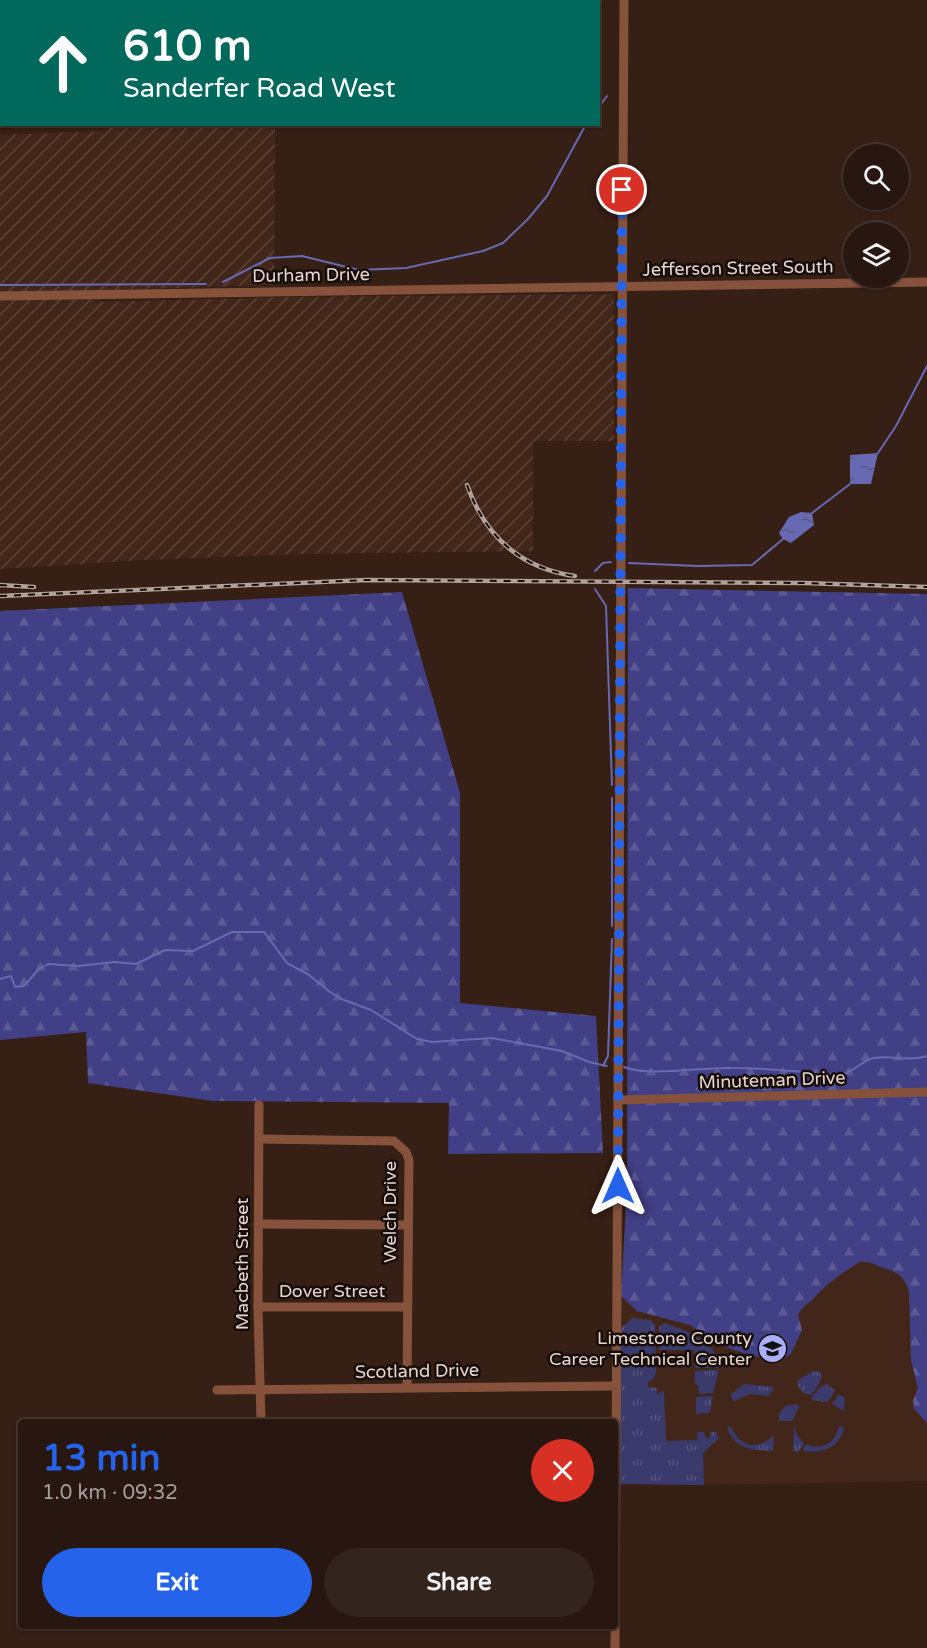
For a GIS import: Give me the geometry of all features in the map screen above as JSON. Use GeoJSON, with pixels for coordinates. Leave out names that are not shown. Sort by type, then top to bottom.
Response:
{"type":"FeatureCollection","features":[{"type":"Feature","properties":{"kind":"street"},"geometry":{"type":"LineString","coordinates":[[617,1419],[624,0]]}},
{"type":"Feature","properties":{"kind":"street","name":"Jefferson Street South"},"geometry":{"type":"LineString","coordinates":[[622,286],[927,282]]}},
{"type":"Feature","properties":{"kind":"street","name":"Durham Drive"},"geometry":{"type":"LineString","coordinates":[[0,296],[622,286]]}},
{"type":"Feature","properties":{"kind":"street","name":"Minuteman Drive"},"geometry":{"type":"LineString","coordinates":[[618,1100],[927,1092]]}},
{"type":"Feature","properties":{"kind":"street","name":"Macbeth Street"},"geometry":{"type":"LineString","coordinates":[[259,1105],[258,1307],[261,1419]]}},
{"type":"Feature","properties":{"kind":"street","name":"Welch Drive"},"geometry":{"type":"LineString","coordinates":[[259,1139],[394,1141],[406,1152],[408,1160],[407,1387]]}},
{"type":"Feature","properties":{"kind":"street"},"geometry":{"type":"LineString","coordinates":[[258,1224],[407,1225]]}},
{"type":"Feature","properties":{"kind":"street","name":"Dover Street"},"geometry":{"type":"LineString","coordinates":[[258,1307],[406,1307]]}},
{"type":"Feature","properties":{"kind":"street","name":"Scotland Drive"},"geometry":{"type":"LineString","coordinates":[[217,1390],[617,1386]]}},
{"type":"Feature","properties":{"kind":"street"},"geometry":{"type":"LineString","coordinates":[[615,1629],[615,1648]]}},
{"type":"Feature","properties":{"kind":"shaded area"},"geometry":{"type":"Polygon","coordinates":[[[112,126],[275,126],[274,285],[100,290],[101,302],[293,297],[614,294],[614,441],[533,441],[533,551],[300,554],[0,569],[0,135],[102,131],[112,126]]]}},
{"type":"Feature","properties":{"kind":"shaded area","name":"Limestone County Career Technical Center"},"geometry":{"type":"Polygon","coordinates":[[[927,1187],[927,1481],[704,1485],[619,1484],[619,1326],[627,1188],[927,1187]]]}},
{"type":"Feature","properties":{"kind":"green space"},"geometry":{"type":"Polygon","coordinates":[[[628,588],[927,594],[927,1423],[914,1409],[913,1400],[918,1388],[911,1361],[909,1292],[903,1279],[893,1271],[860,1262],[830,1282],[800,1311],[798,1315],[802,1330],[791,1354],[784,1358],[752,1356],[723,1346],[690,1325],[637,1311],[621,1296],[627,1188],[628,588]]]}},
{"type":"Feature","properties":{"kind":"green space"},"geometry":{"type":"Polygon","coordinates":[[[402,592],[460,793],[460,1003],[596,1016],[603,1153],[448,1154],[449,1103],[213,1101],[88,1083],[86,1032],[0,1040],[0,611],[402,592]]]}},
{"type":"Feature","properties":{"kind":"green space"},"geometry":{"type":"Polygon","coordinates":[[[633,1318],[651,1320],[655,1325],[656,1372],[653,1380],[648,1382],[648,1387],[657,1388],[657,1394],[664,1391],[666,1441],[697,1440],[697,1432],[704,1432],[706,1438],[710,1438],[710,1432],[716,1432],[719,1438],[703,1453],[704,1485],[619,1484],[621,1328],[633,1318]]]}},
{"type":"Feature","properties":{"kind":"green space"},"geometry":{"type":"Polygon","coordinates":[[[664,1323],[691,1333],[708,1344],[718,1359],[719,1368],[695,1368],[694,1350],[659,1350],[659,1327],[664,1323]]]}},
{"type":"Feature","properties":{"kind":"green space"},"geometry":{"type":"Polygon","coordinates":[[[719,1370],[713,1393],[699,1394],[698,1385],[695,1384],[695,1371],[719,1370]]]}},
{"type":"Feature","properties":{"kind":"green space"},"geometry":{"type":"Polygon","coordinates":[[[819,1371],[822,1376],[818,1386],[811,1395],[803,1393],[797,1384],[798,1380],[812,1372],[819,1371]]]}},
{"type":"Feature","properties":{"kind":"green space"},"geometry":{"type":"Polygon","coordinates":[[[744,1384],[773,1387],[774,1389],[768,1396],[750,1394],[734,1401],[730,1395],[744,1384]]]}},
{"type":"Feature","properties":{"kind":"green space"},"geometry":{"type":"Polygon","coordinates":[[[827,1384],[835,1391],[828,1402],[812,1400],[811,1398],[820,1387],[827,1384]]]}},
{"type":"Feature","properties":{"kind":"green space"},"geometry":{"type":"Polygon","coordinates":[[[839,1394],[845,1398],[844,1411],[832,1404],[839,1394]]]}},
{"type":"Feature","properties":{"kind":"green space"},"geometry":{"type":"Polygon","coordinates":[[[713,1396],[710,1413],[696,1414],[696,1397],[713,1396]]]}},
{"type":"Feature","properties":{"kind":"green space"},"geometry":{"type":"Polygon","coordinates":[[[798,1404],[799,1407],[792,1421],[779,1421],[779,1414],[785,1406],[798,1404]]]}},
{"type":"Feature","properties":{"kind":"green space"},"geometry":{"type":"Polygon","coordinates":[[[729,1426],[738,1438],[751,1445],[766,1442],[774,1435],[773,1451],[740,1445],[730,1435],[727,1428],[729,1426]]]}},
{"type":"Feature","properties":{"kind":"green space"},"geometry":{"type":"Polygon","coordinates":[[[794,1426],[804,1444],[798,1452],[793,1451],[794,1426]]]}},
{"type":"Feature","properties":{"kind":"green space"},"geometry":{"type":"Polygon","coordinates":[[[839,1426],[844,1427],[839,1440],[834,1445],[823,1450],[803,1451],[806,1444],[817,1447],[827,1444],[835,1437],[839,1426]]]}},
{"type":"Feature","properties":{"kind":"water"},"geometry":{"type":"Polygon","coordinates":[[[878,453],[871,484],[850,484],[850,455],[878,453]]]}},
{"type":"Feature","properties":{"kind":"water"},"geometry":{"type":"Polygon","coordinates":[[[801,512],[812,513],[814,525],[791,543],[783,539],[779,533],[789,517],[801,512]]]}},
{"type":"Feature","properties":{"kind":"waterway"},"geometry":{"type":"LineString","coordinates":[[600,105],[607,96]]}},
{"type":"Feature","properties":{"kind":"waterway"},"geometry":{"type":"LineString","coordinates":[[223,282],[270,258],[302,256],[359,270],[406,268],[483,251],[503,243],[528,219],[547,196],[585,126]]}},
{"type":"Feature","properties":{"kind":"waterway"},"geometry":{"type":"LineString","coordinates":[[0,285],[206,284]]}},
{"type":"Feature","properties":{"kind":"waterway"},"geometry":{"type":"LineString","coordinates":[[878,453],[896,426],[927,366]]}},
{"type":"Feature","properties":{"kind":"waterway"},"geometry":{"type":"LineString","coordinates":[[812,513],[850,484]]}},
{"type":"Feature","properties":{"kind":"waterway"},"geometry":{"type":"LineString","coordinates":[[629,563],[698,566],[752,565],[783,539]]}},
{"type":"Feature","properties":{"kind":"waterway"},"geometry":{"type":"LineString","coordinates":[[595,571],[603,563],[611,562]]}},
{"type":"Feature","properties":{"kind":"waterway"},"geometry":{"type":"LineString","coordinates":[[595,589],[606,606],[612,785]]}},
{"type":"Feature","properties":{"kind":"waterway"},"geometry":{"type":"LineString","coordinates":[[612,798],[612,926]]}},
{"type":"Feature","properties":{"kind":"waterway"},"geometry":{"type":"LineString","coordinates":[[0,979],[11,976],[15,987],[24,986],[39,969],[48,964],[78,966],[115,962],[136,964],[165,950],[193,951],[232,932],[264,932],[287,963],[309,975],[330,992],[371,1010],[417,1039],[432,1042],[492,1038],[562,1051],[589,1062],[607,1066]]}},
{"type":"Feature","properties":{"kind":"waterway"},"geometry":{"type":"LineString","coordinates":[[603,1066],[608,1056],[612,939]]}},
{"type":"Feature","properties":{"kind":"waterway"},"geometry":{"type":"LineString","coordinates":[[624,1067],[647,1071],[744,1068],[839,1075],[874,1058],[927,1056]]}},
{"type":"Feature","properties":{"kind":"railway"},"geometry":{"type":"LineString","coordinates":[[467,485],[484,520],[507,547],[537,566],[575,576]]}},
{"type":"Feature","properties":{"kind":"railway"},"geometry":{"type":"LineString","coordinates":[[0,596],[366,580],[804,583],[927,587]]}},
{"type":"Feature","properties":{"kind":"railway"},"geometry":{"type":"LineString","coordinates":[[0,585],[34,587]]}},
{"type":"Feature","properties":{"kind":"place","name":"Limestone County Career Technical Center"},"geometry":{"type":"Point","coordinates":[773,1348]}},
{"type":"Feature","properties":{"kind":"route"},"geometry":{"type":"LineString","coordinates":[[618,1186],[622,190]]}}]}
